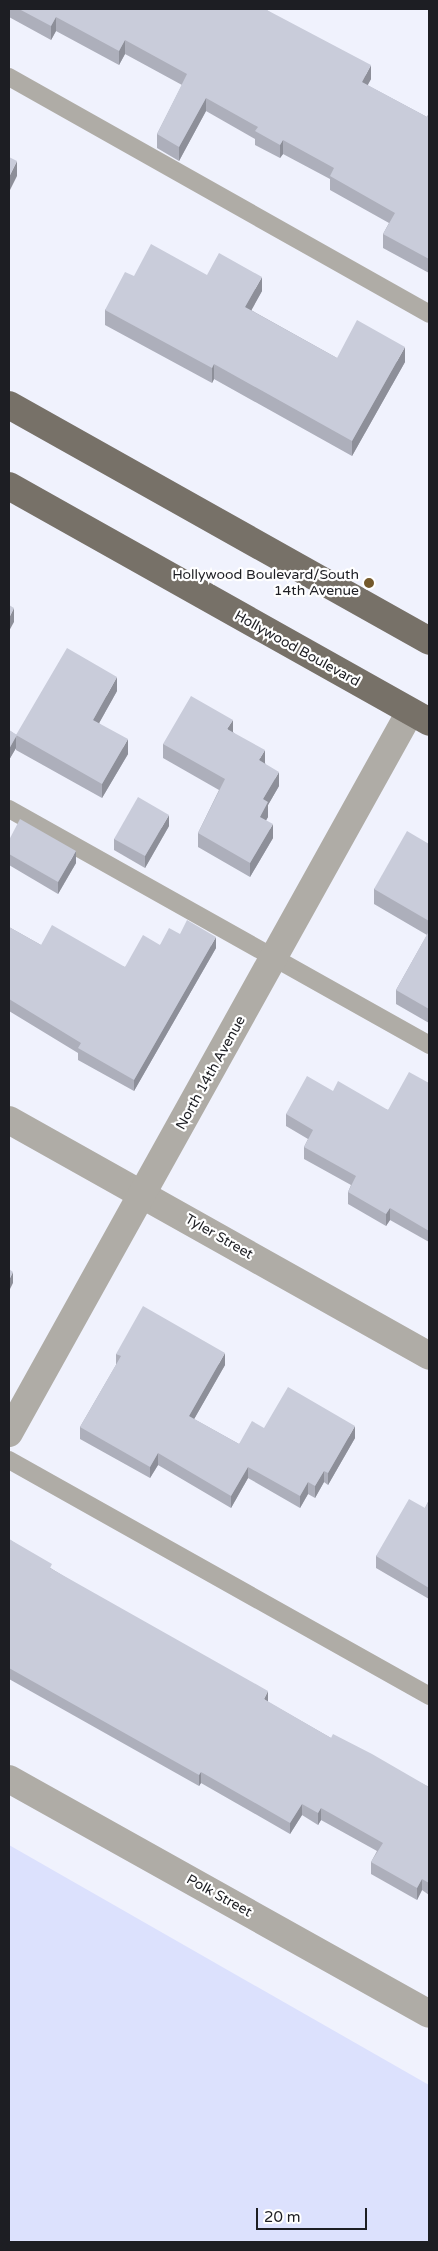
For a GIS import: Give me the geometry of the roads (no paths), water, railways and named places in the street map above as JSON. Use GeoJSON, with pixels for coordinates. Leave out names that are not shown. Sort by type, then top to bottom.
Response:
{"type":"FeatureCollection","features":[{"type":"Feature","properties":{"kind":"main road"},"geometry":{"type":"LineString","coordinates":[[9,406],[429,641]]}},
{"type":"Feature","properties":{"kind":"main road","name":"Hollywood Boulevard"},"geometry":{"type":"LineString","coordinates":[[9,486],[419,717]]}},
{"type":"Feature","properties":{"kind":"street","name":"North 14th Avenue"},"geometry":{"type":"LineString","coordinates":[[9,1433],[274,958],[419,717]]}},
{"type":"Feature","properties":{"kind":"street","name":"Tyler Street"},"geometry":{"type":"LineString","coordinates":[[9,1120],[144,1194],[429,1356]]}},
{"type":"Feature","properties":{"kind":"street","name":"Polk Street"},"geometry":{"type":"LineString","coordinates":[[9,1779],[429,2014]]}},
{"type":"Feature","properties":{"kind":"lane"},"geometry":{"type":"LineString","coordinates":[[9,77],[429,314]]}},
{"type":"Feature","properties":{"kind":"lane"},"geometry":{"type":"LineString","coordinates":[[9,809],[429,1045]]}},
{"type":"Feature","properties":{"kind":"lane"},"geometry":{"type":"LineString","coordinates":[[9,1460],[429,1696]]}},
{"type":"Feature","properties":{"kind":"place","name":"Hollywood Boulevard/South 14th Avenue"},"geometry":{"type":"Point","coordinates":[369,583]}}]}
